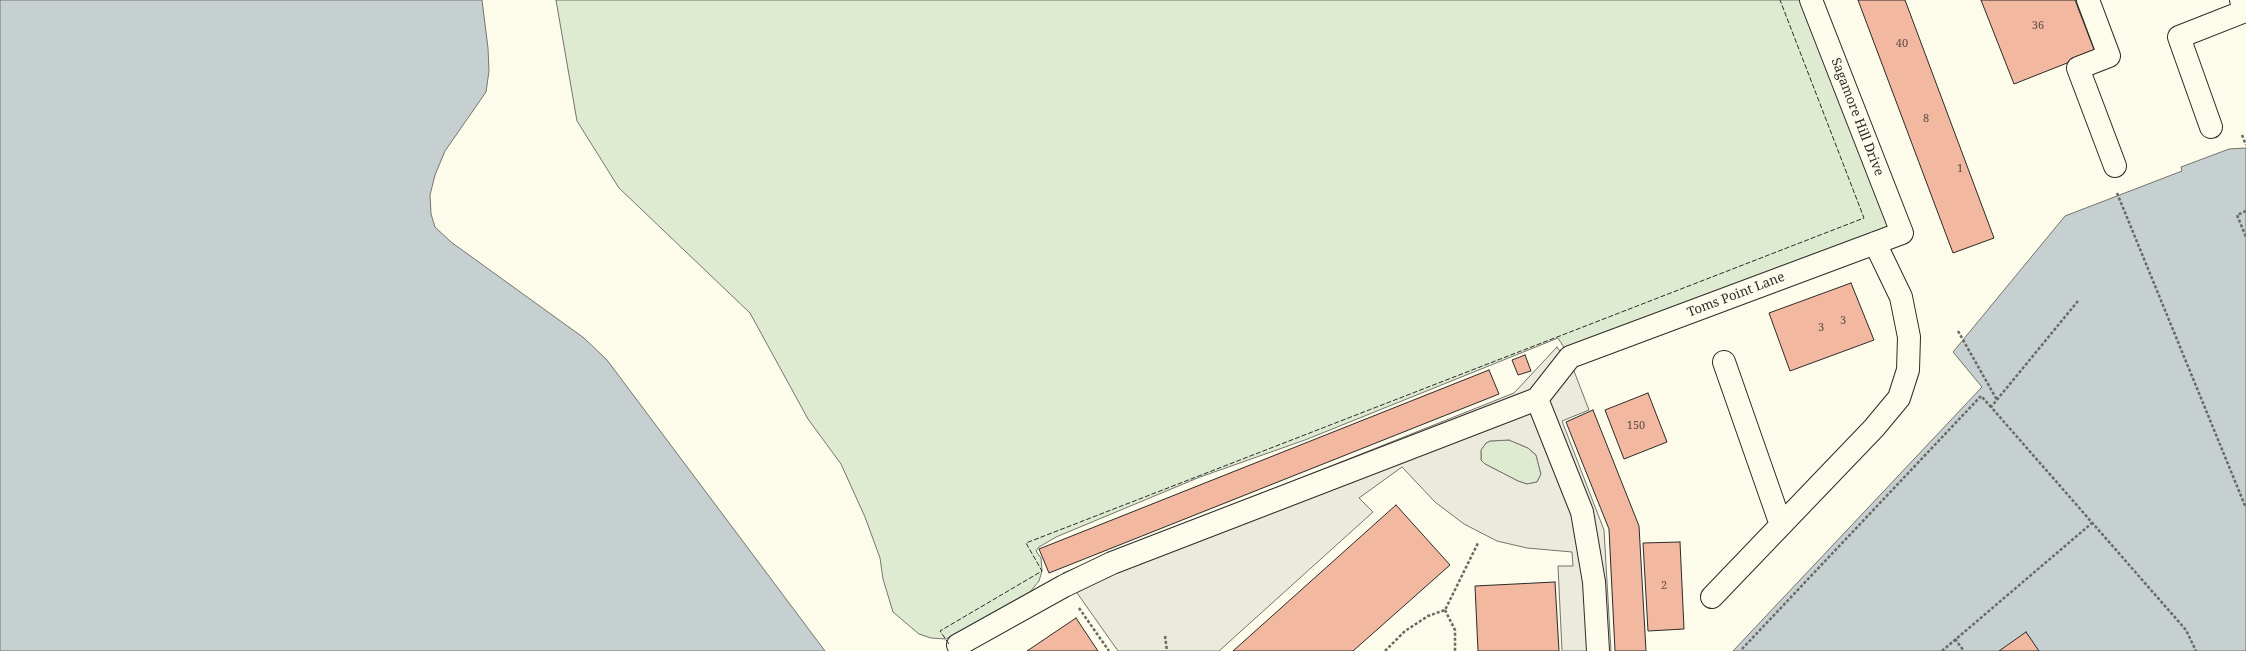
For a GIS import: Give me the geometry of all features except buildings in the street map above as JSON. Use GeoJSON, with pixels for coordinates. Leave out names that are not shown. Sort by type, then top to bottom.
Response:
{"type":"FeatureCollection","features":[{"type":"Feature","properties":{"kind":"street","name":"Sagamore Hill Drive"},"geometry":{"type":"LineString","coordinates":[[1811,0],[1902,233]]}},
{"type":"Feature","properties":{"kind":"street"},"geometry":{"type":"LineString","coordinates":[[2088,0],[2109,56],[2078,68],[2115,166]]}},
{"type":"Feature","properties":{"kind":"street"},"geometry":{"type":"LineString","coordinates":[[2211,127],[2179,37],[2245,11],[2241,0]]}},
{"type":"Feature","properties":{"kind":"street","name":"Toms Point Lane"},"geometry":{"type":"LineString","coordinates":[[1537,399],[1570,357],[1902,233]]}},
{"type":"Feature","properties":{"kind":"street"},"geometry":{"type":"LineString","coordinates":[[1712,597],[1874,428],[1899,398],[1908,370],[1909,337],[1901,297],[1875,244]]}},
{"type":"Feature","properties":{"kind":"street"},"geometry":{"type":"LineString","coordinates":[[1724,362],[1781,525]]}},
{"type":"Feature","properties":{"kind":"street"},"geometry":{"type":"LineString","coordinates":[[958,645],[1064,586],[1112,563],[1537,399],[1582,512],[1594,582],[1598,651]]}},
{"type":"Feature","properties":{"kind":"path"},"geometry":{"type":"LineString","coordinates":[[2242,135],[2246,145]]}},
{"type":"Feature","properties":{"kind":"path"},"geometry":{"type":"LineString","coordinates":[[2116,192],[2246,508]]}},
{"type":"Feature","properties":{"kind":"path"},"geometry":{"type":"LineString","coordinates":[[2246,211],[2237,215],[2246,237]]}},
{"type":"Feature","properties":{"kind":"path"},"geometry":{"type":"LineString","coordinates":[[1991,407],[2078,301]]}},
{"type":"Feature","properties":{"kind":"path"},"geometry":{"type":"LineString","coordinates":[[1958,332],[1997,400]]}},
{"type":"Feature","properties":{"kind":"path"},"geometry":{"type":"LineString","coordinates":[[1742,649],[1981,396],[2186,630],[2196,651]]}},
{"type":"Feature","properties":{"kind":"path"},"geometry":{"type":"LineString","coordinates":[[1942,651],[2092,523]]}},
{"type":"Feature","properties":{"kind":"path"},"geometry":{"type":"LineString","coordinates":[[1385,651],[1405,631],[1428,616],[1445,610],[1478,543]]}},
{"type":"Feature","properties":{"kind":"path"},"geometry":{"type":"LineString","coordinates":[[1064,586],[1109,651]]}},
{"type":"Feature","properties":{"kind":"path"},"geometry":{"type":"LineString","coordinates":[[1445,610],[1455,630],[1455,651]]}},
{"type":"Feature","properties":{"kind":"path"},"geometry":{"type":"LineString","coordinates":[[1165,636],[1167,651]]}},
{"type":"Feature","properties":{"kind":"path"},"geometry":{"type":"LineString","coordinates":[[1955,639],[1964,651]]}},
{"type":"Feature","properties":{"kind":"green space"},"geometry":{"type":"Polygon","coordinates":[[[556,0],[1812,0],[1902,233],[1570,357],[1558,338],[1305,440],[1200,477],[1056,537],[1039,547],[1036,551],[1041,558],[1042,571],[1039,581],[1030,592],[946,639],[931,638],[919,634],[893,612],[883,579],[880,558],[865,517],[841,464],[808,419],[750,313],[619,188],[577,121],[556,0]]]}},
{"type":"Feature","properties":{"kind":"green space"},"geometry":{"type":"Polygon","coordinates":[[[1509,440],[1528,448],[1536,455],[1541,474],[1537,482],[1527,484],[1518,481],[1485,464],[1481,460],[1481,450],[1486,443],[1490,441],[1509,440]]]}},
{"type":"Feature","properties":{"kind":"shaded area"},"geometry":{"type":"Polygon","coordinates":[[[0,0],[482,0],[488,48],[489,71],[486,92],[445,151],[435,175],[430,195],[431,214],[435,227],[451,242],[584,338],[607,360],[825,651],[0,651],[0,0]]]}},
{"type":"Feature","properties":{"kind":"shaded area"},"geometry":{"type":"Polygon","coordinates":[[[2246,148],[2246,651],[1733,651],[1982,387],[1953,352],[2065,216],[2182,171],[2181,167],[2229,149],[2246,148]]]}},
{"type":"Feature","properties":{"kind":"shaded area"},"geometry":{"type":"Polygon","coordinates":[[[1557,347],[1574,371],[1589,410],[1562,421],[1604,530],[1611,651],[1562,651],[1558,566],[1573,566],[1572,552],[1527,548],[1497,541],[1464,524],[1435,502],[1402,467],[1359,498],[1373,512],[1219,651],[1118,651],[1063,573],[1514,393],[1557,347]],[[1509,440],[1490,441],[1486,443],[1481,450],[1481,460],[1485,464],[1518,481],[1527,484],[1537,482],[1541,474],[1536,455],[1528,448],[1509,440]]]}},
{"type":"Feature","properties":{"kind":"fence"},"geometry":{"type":"LineString","coordinates":[[949,644],[940,631],[1042,571],[1026,543],[1864,218],[1780,0]]}}]}
